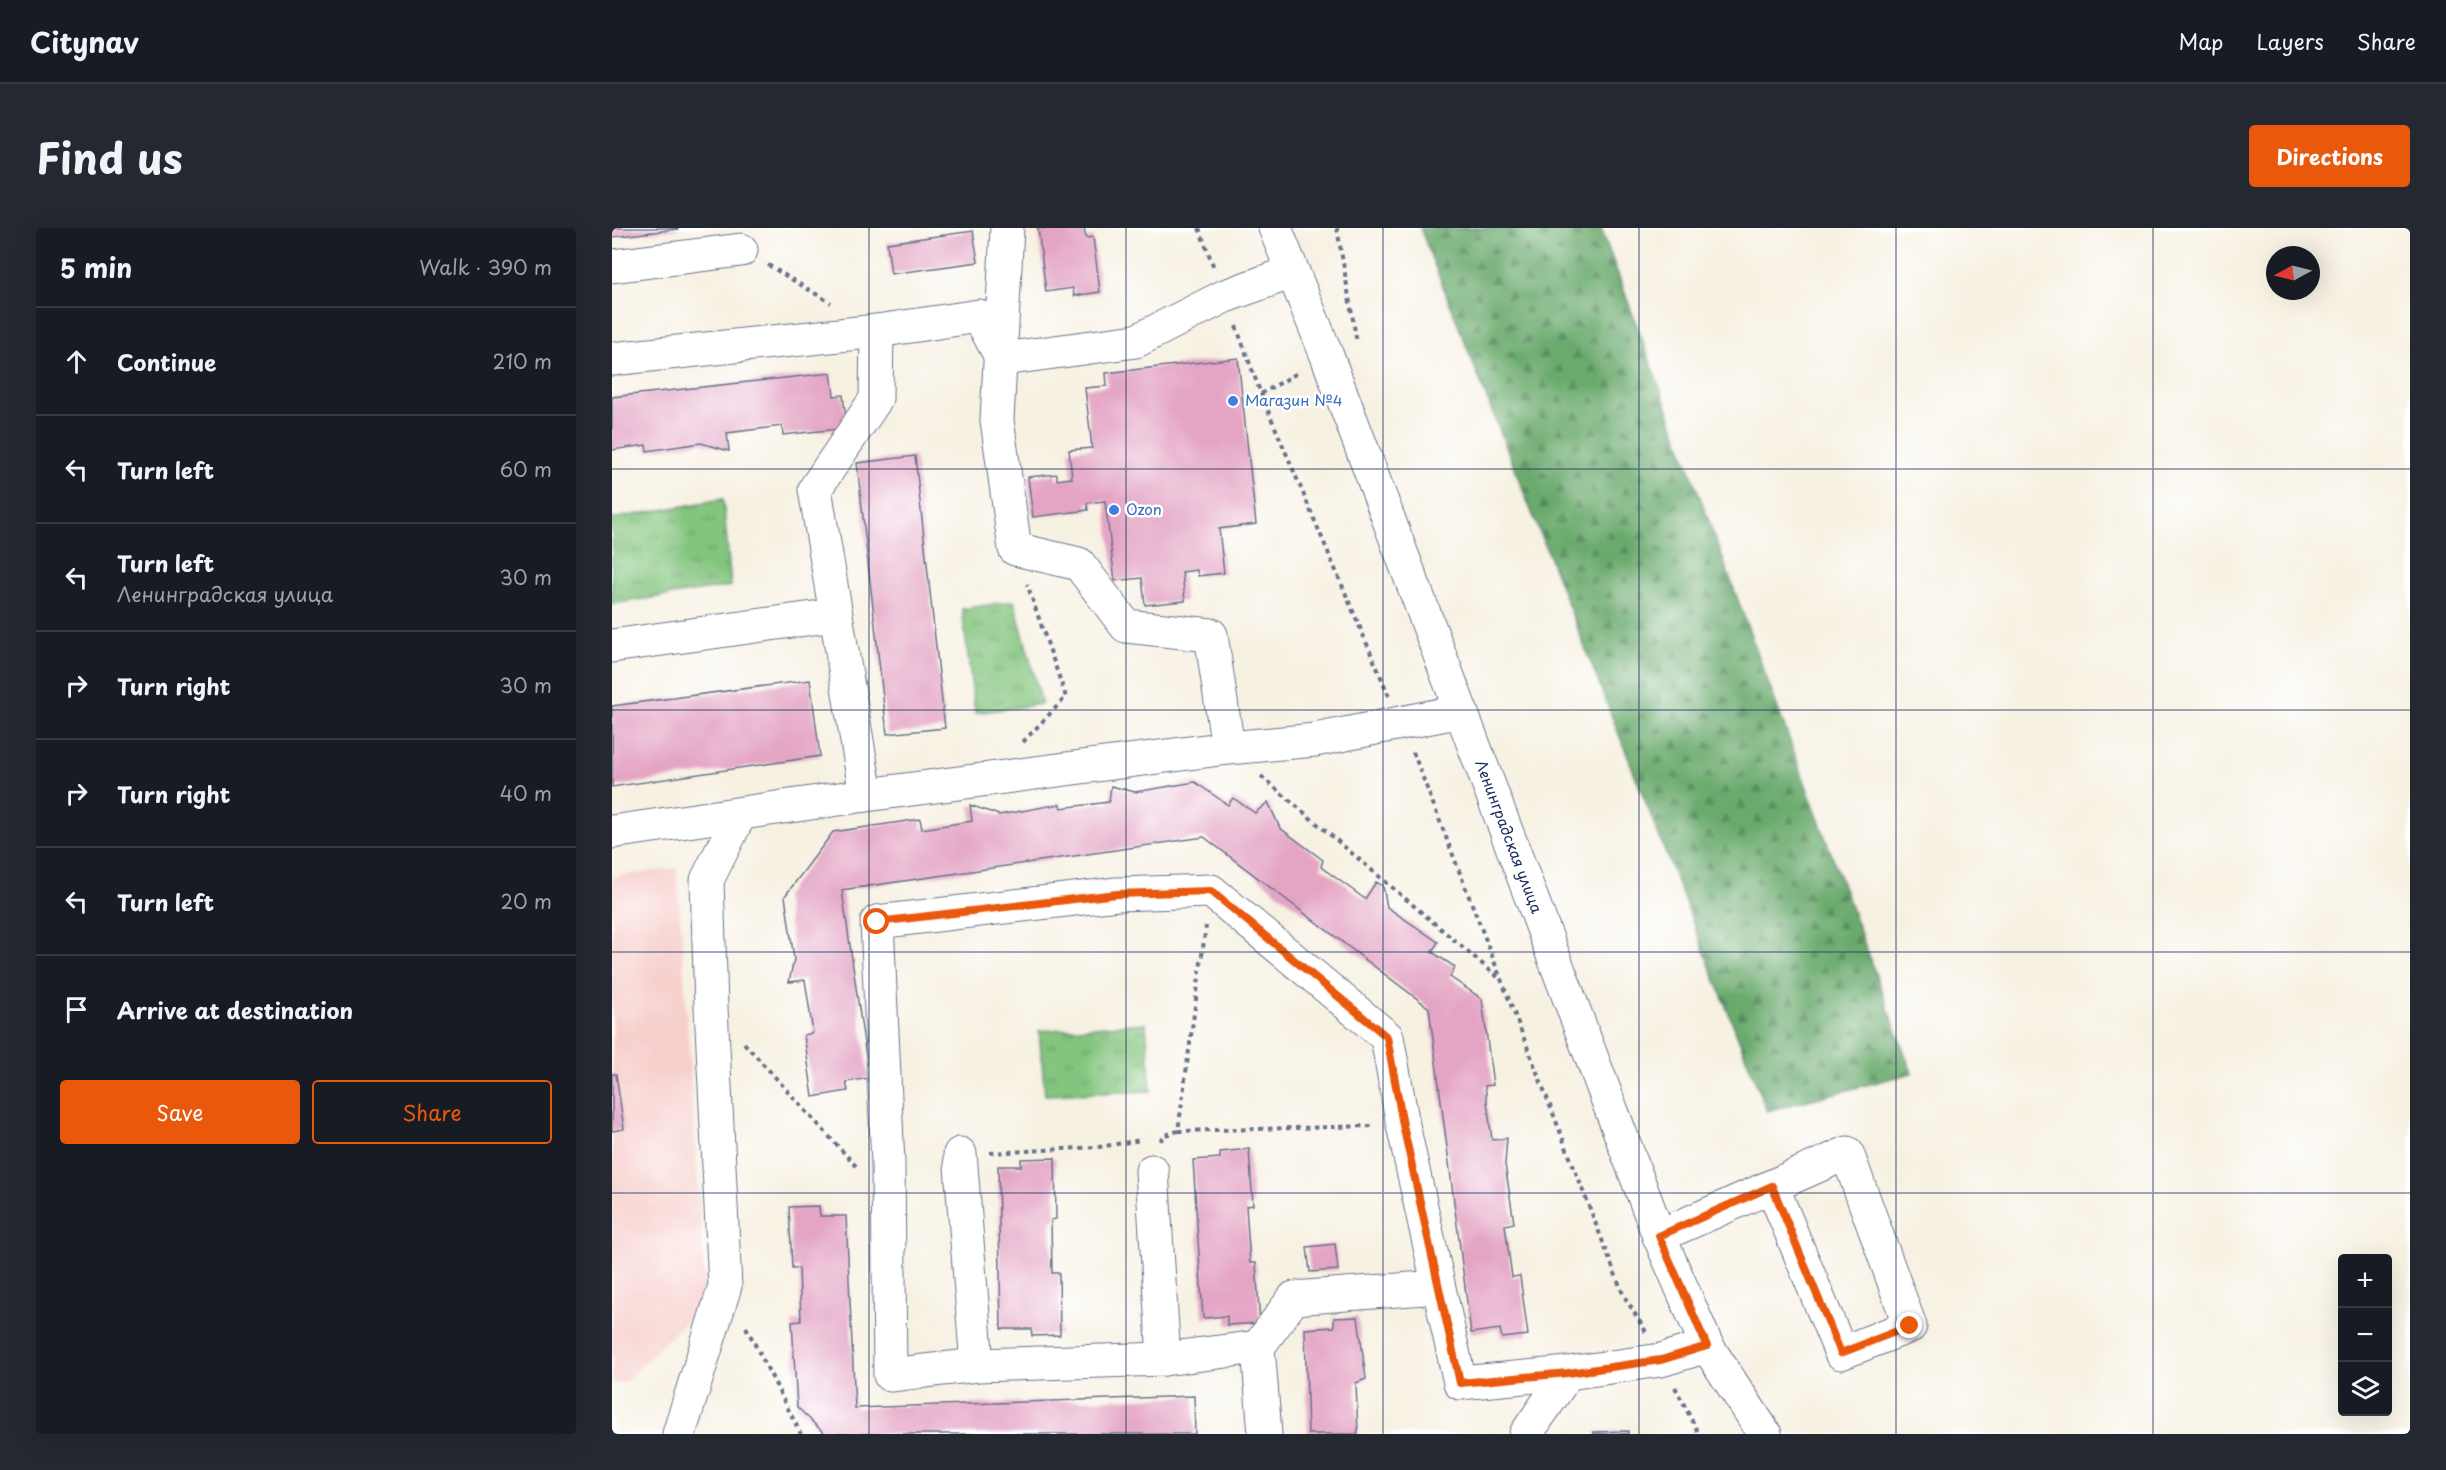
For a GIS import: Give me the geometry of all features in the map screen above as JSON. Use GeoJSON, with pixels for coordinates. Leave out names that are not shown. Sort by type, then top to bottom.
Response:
{"type":"FeatureCollection","features":[{"type":"Feature","properties":{"kind":"street"},"geometry":{"type":"LineString","coordinates":[[1007,228],[1002,359],[997,420],[1015,549],[1079,564],[1126,626],[1211,635],[1228,748]]}},
{"type":"Feature","properties":{"kind":"street","name":"Ленинградская улица"},"geometry":{"type":"LineString","coordinates":[[1275,228],[1327,356],[1659,1236],[1707,1346],[1765,1434]]}},
{"type":"Feature","properties":{"kind":"street"},"geometry":{"type":"LineString","coordinates":[[612,266],[741,250]]}},
{"type":"Feature","properties":{"kind":"street"},"geometry":{"type":"LineString","coordinates":[[1002,359],[1136,341],[1225,296],[1292,272]]}},
{"type":"Feature","properties":{"kind":"street"},"geometry":{"type":"LineString","coordinates":[[612,359],[877,331],[979,316],[1002,359]]}},
{"type":"Feature","properties":{"kind":"street"},"geometry":{"type":"LineString","coordinates":[[866,795],[815,489],[876,399],[877,331]]}},
{"type":"Feature","properties":{"kind":"street"},"geometry":{"type":"LineString","coordinates":[[612,646],[835,615]]}},
{"type":"Feature","properties":{"kind":"street"},"geometry":{"type":"LineString","coordinates":[[612,832],[988,779],[1228,748],[1315,740],[1461,711]]}},
{"type":"Feature","properties":{"kind":"street"},"geometry":{"type":"LineString","coordinates":[[679,1434],[725,1286],[707,880],[740,814]]}},
{"type":"Feature","properties":{"kind":"street"},"geometry":{"type":"LineString","coordinates":[[1258,1347],[1164,1359],[977,1365],[890,1375],[888,1164],[877,922],[1117,894],[1211,891],[1387,1037],[1437,1287],[1460,1383],[1568,1373],[1661,1360],[1707,1346]]}},
{"type":"Feature","properties":{"kind":"street"},"geometry":{"type":"LineString","coordinates":[[1659,1236],[1772,1186],[1847,1153],[1910,1326],[1841,1353],[1772,1186]]}},
{"type":"Feature","properties":{"kind":"street"},"geometry":{"type":"LineString","coordinates":[[960,1154],[977,1365]]}},
{"type":"Feature","properties":{"kind":"street"},"geometry":{"type":"LineString","coordinates":[[1152,1171],[1164,1359]]}},
{"type":"Feature","properties":{"kind":"street"},"geometry":{"type":"LineString","coordinates":[[1266,1434],[1258,1347],[1294,1298],[1437,1287]]}},
{"type":"Feature","properties":{"kind":"street"},"geometry":{"type":"LineString","coordinates":[[1526,1434],[1568,1373]]}},
{"type":"Feature","properties":{"kind":"path"},"geometry":{"type":"LineString","coordinates":[[1198,228],[1261,394],[1401,723],[1623,1294],[1661,1360],[1699,1434]]}},
{"type":"Feature","properties":{"kind":"path"},"geometry":{"type":"LineString","coordinates":[[741,250],[877,331]]}},
{"type":"Feature","properties":{"kind":"path"},"geometry":{"type":"LineString","coordinates":[[988,779],[1066,697],[1015,549]]}},
{"type":"Feature","properties":{"kind":"path"},"geometry":{"type":"LineString","coordinates":[[1228,748],[1501,980]]}},
{"type":"Feature","properties":{"kind":"path"},"geometry":{"type":"LineString","coordinates":[[1178,1131],[1211,891]]}},
{"type":"Feature","properties":{"kind":"path"},"geometry":{"type":"LineString","coordinates":[[711,1007],[857,1166]]}},
{"type":"Feature","properties":{"kind":"path"},"geometry":{"type":"LineString","coordinates":[[960,1154],[1099,1147],[1178,1131],[1403,1125]]}},
{"type":"Feature","properties":{"kind":"path"},"geometry":{"type":"LineString","coordinates":[[1152,1171],[1162,1136]]}},
{"type":"Feature","properties":{"kind":"path"},"geometry":{"type":"LineString","coordinates":[[725,1286],[801,1434]]}},
{"type":"Feature","properties":{"kind":"shaded area"},"geometry":{"type":"Polygon","coordinates":[[[677,868],[706,1301],[625,1382],[612,1383],[612,877],[677,868]]]}},
{"type":"Feature","properties":{"kind":"green space"},"geometry":{"type":"Polygon","coordinates":[[[1420,228],[1601,228],[1912,1073],[1767,1111],[1420,228]]]}},
{"type":"Feature","properties":{"kind":"green space"},"geometry":{"type":"Polygon","coordinates":[[[723,499],[731,586],[612,604],[612,519],[723,499]]]}},
{"type":"Feature","properties":{"kind":"green space"},"geometry":{"type":"Polygon","coordinates":[[[1014,601],[1042,704],[975,713],[962,609],[1014,601]]]}},
{"type":"Feature","properties":{"kind":"green space"},"geometry":{"type":"Polygon","coordinates":[[[1146,1023],[1151,1091],[1045,1095],[1039,1031],[1146,1023]]]}},
{"type":"Feature","properties":{"kind":"building"},"geometry":{"type":"Polygon","coordinates":[[[612,228],[678,228],[678,229],[612,237],[612,228]]]}},
{"type":"Feature","properties":{"kind":"building"},"geometry":{"type":"Polygon","coordinates":[[[1038,228],[1084,228],[1086,238],[1093,237],[1100,292],[1074,296],[1073,288],[1046,292],[1038,228]]]}},
{"type":"Feature","properties":{"kind":"building"},"geometry":{"type":"Polygon","coordinates":[[[973,231],[978,262],[891,274],[887,243],[973,231]]]}},
{"type":"Feature","properties":{"kind":"building"},"geometry":{"type":"Polygon","coordinates":[[[1238,358],[1256,524],[1219,529],[1224,573],[1198,576],[1197,570],[1182,572],[1185,601],[1145,605],[1142,578],[1115,581],[1105,501],[1087,503],[1088,510],[1033,517],[1028,477],[1057,474],[1057,480],[1072,478],[1069,450],[1092,448],[1085,388],[1107,386],[1106,373],[1238,358]]]}},
{"type":"Feature","properties":{"kind":"building"},"geometry":{"type":"Polygon","coordinates":[[[831,373],[834,396],[843,395],[847,428],[783,435],[782,426],[727,433],[729,451],[701,443],[647,451],[646,445],[612,450],[612,397],[831,373]]]}},
{"type":"Feature","properties":{"kind":"building"},"geometry":{"type":"Polygon","coordinates":[[[915,456],[945,728],[887,734],[857,463],[915,456]]]}},
{"type":"Feature","properties":{"kind":"building"},"geometry":{"type":"Polygon","coordinates":[[[810,680],[820,756],[612,787],[612,706],[810,680]]]}},
{"type":"Feature","properties":{"kind":"building"},"geometry":{"type":"Polygon","coordinates":[[[1195,782],[1228,805],[1233,798],[1255,813],[1268,802],[1280,828],[1323,860],[1321,867],[1365,899],[1376,882],[1383,886],[1387,907],[1438,942],[1432,952],[1455,967],[1450,977],[1482,999],[1493,1085],[1485,1086],[1492,1140],[1507,1138],[1505,1164],[1514,1223],[1505,1225],[1512,1277],[1520,1276],[1528,1335],[1502,1338],[1500,1329],[1471,1333],[1429,1008],[1204,837],[842,890],[869,1078],[846,1082],[848,1091],[813,1097],[804,1035],[813,1033],[805,980],[789,982],[794,959],[785,896],[833,832],[920,819],[922,829],[972,821],[970,805],[999,815],[1060,804],[1061,808],[1109,802],[1111,786],[1135,792],[1195,782]]]}},
{"type":"Feature","properties":{"kind":"building"},"geometry":{"type":"Polygon","coordinates":[[[612,1074],[616,1074],[624,1129],[612,1131],[612,1074]]]}},
{"type":"Feature","properties":{"kind":"building"},"geometry":{"type":"Polygon","coordinates":[[[1249,1149],[1253,1205],[1246,1206],[1250,1263],[1256,1263],[1260,1323],[1227,1325],[1227,1316],[1203,1318],[1193,1160],[1220,1158],[1220,1152],[1249,1149]]]}},
{"type":"Feature","properties":{"kind":"building"},"geometry":{"type":"Polygon","coordinates":[[[1055,1158],[1056,1219],[1051,1220],[1052,1273],[1059,1273],[1060,1335],[1032,1336],[1031,1329],[1001,1329],[998,1166],[1021,1166],[1021,1159],[1055,1158]]]}},
{"type":"Feature","properties":{"kind":"building"},"geometry":{"type":"Polygon","coordinates":[[[819,1206],[820,1216],[846,1216],[855,1408],[1194,1396],[1195,1434],[825,1434],[797,1407],[792,1322],[801,1321],[799,1268],[792,1268],[789,1207],[819,1206]]]}},
{"type":"Feature","properties":{"kind":"building"},"geometry":{"type":"Polygon","coordinates":[[[1335,1244],[1338,1270],[1310,1272],[1307,1247],[1335,1244]]]}},
{"type":"Feature","properties":{"kind":"building"},"geometry":{"type":"Polygon","coordinates":[[[1358,1317],[1366,1379],[1356,1383],[1358,1434],[1308,1434],[1305,1329],[1334,1327],[1334,1318],[1358,1317]]]}},
{"type":"Feature","properties":{"kind":"building"},"geometry":{"type":"Polygon","coordinates":[[[1628,1431],[1628,1434],[1594,1434],[1594,1432],[1628,1431]]]}},
{"type":"Feature","properties":{"kind":"place","name":"Магазин №4"},"geometry":{"type":"Point","coordinates":[1233,401]}},
{"type":"Feature","properties":{"kind":"place","name":"Ozon"},"geometry":{"type":"Point","coordinates":[1114,510]}},
{"type":"Feature","properties":{"kind":"route"},"geometry":{"type":"LineString","coordinates":[[877,922],[1117,894],[1211,891],[1387,1037],[1437,1287],[1460,1383],[1568,1373],[1661,1360],[1707,1346],[1659,1236],[1772,1186],[1841,1353],[1910,1326]]}}]}
